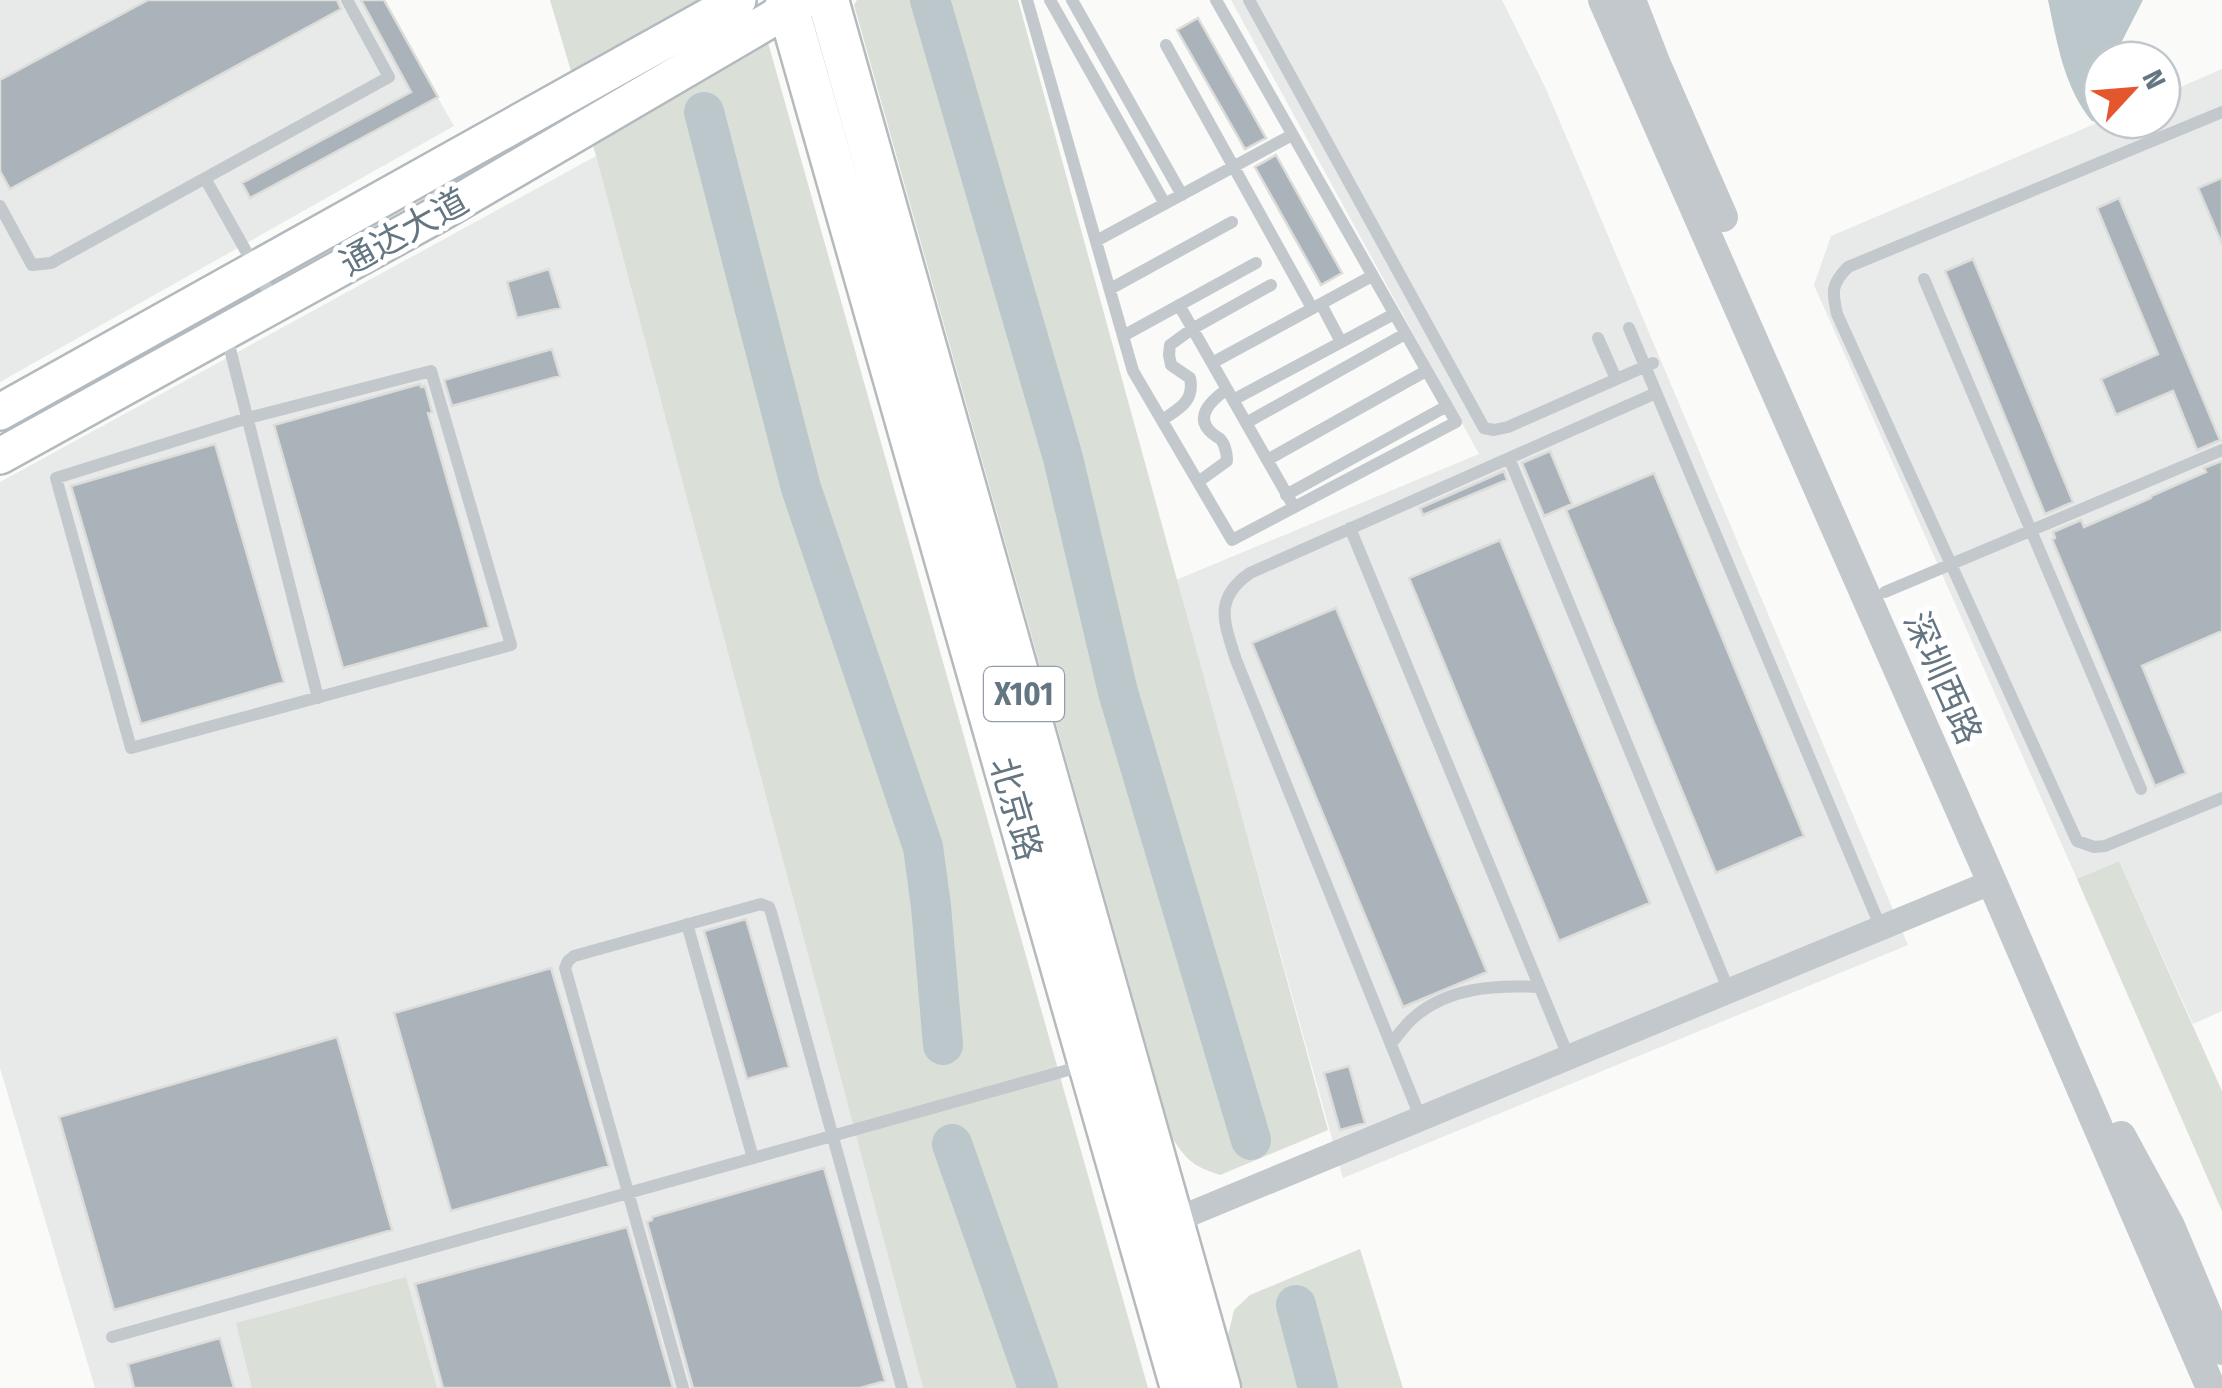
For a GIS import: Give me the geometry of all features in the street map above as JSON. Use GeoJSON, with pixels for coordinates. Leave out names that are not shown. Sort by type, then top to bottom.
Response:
{"type":"FeatureCollection","features":[{"type":"Feature","properties":{"kind":"main road","name":"通达大道"},"geometry":{"type":"LineString","coordinates":[[0,412],[738,0]]}},
{"type":"Feature","properties":{"kind":"main road","name":"北京路"},"geometry":{"type":"LineString","coordinates":[[828,0],[1220,1388]]}},
{"type":"Feature","properties":{"kind":"main road","name":"通达大道"},"geometry":{"type":"LineString","coordinates":[[0,456],[440,212],[793,3]]}},
{"type":"Feature","properties":{"kind":"main road","name":"北京路"},"geometry":{"type":"LineString","coordinates":[[793,3],[1181,1388]]}},
{"type":"Feature","properties":{"kind":"street","name":"深圳西路"},"geometry":{"type":"LineString","coordinates":[[1604,0],[2210,1388]]}},
{"type":"Feature","properties":{"kind":"street","name":"深圳西路"},"geometry":{"type":"LineString","coordinates":[[1631,0],[2116,1128],[2170,1226],[2222,1350]]}},
{"type":"Feature","properties":{"kind":"street"},"geometry":{"type":"LineString","coordinates":[[1173,1221],[1992,882]]}},
{"type":"Feature","properties":{"kind":"lane"},"geometry":{"type":"LineString","coordinates":[[0,206],[32,265],[51,263],[389,77],[348,0]]}},
{"type":"Feature","properties":{"kind":"lane"},"geometry":{"type":"LineString","coordinates":[[1027,0],[1134,371],[1232,540],[1290,501],[1456,422],[1216,0]]}},
{"type":"Feature","properties":{"kind":"lane"},"geometry":{"type":"LineString","coordinates":[[1050,0],[1165,204]]}},
{"type":"Feature","properties":{"kind":"lane"},"geometry":{"type":"LineString","coordinates":[[1072,0],[1182,195]]}},
{"type":"Feature","properties":{"kind":"lane"},"geometry":{"type":"LineString","coordinates":[[1249,0],[1484,428],[1508,427],[1649,365]]}},
{"type":"Feature","properties":{"kind":"lane"},"geometry":{"type":"LineString","coordinates":[[1166,45],[1233,167],[1341,342]]}},
{"type":"Feature","properties":{"kind":"lane"},"geometry":{"type":"LineString","coordinates":[[2222,112],[1864,259],[1836,278],[1832,295],[1837,314],[2077,841],[2105,846],[2222,798]]}},
{"type":"Feature","properties":{"kind":"lane"},"geometry":{"type":"LineString","coordinates":[[1096,241],[1292,135]]}},
{"type":"Feature","properties":{"kind":"lane"},"geometry":{"type":"LineString","coordinates":[[206,180],[276,303]]}},
{"type":"Feature","properties":{"kind":"lane"},"geometry":{"type":"LineString","coordinates":[[1110,289],[1232,222]]}},
{"type":"Feature","properties":{"kind":"lane"},"geometry":{"type":"LineString","coordinates":[[1124,336],[1256,263]]}},
{"type":"Feature","properties":{"kind":"lane"},"geometry":{"type":"LineString","coordinates":[[1212,362],[1372,276]]}},
{"type":"Feature","properties":{"kind":"lane"},"geometry":{"type":"LineString","coordinates":[[1924,278],[2141,789]]}},
{"type":"Feature","properties":{"kind":"lane"},"geometry":{"type":"LineString","coordinates":[[1162,420],[1191,397],[1190,378],[1171,365],[1170,345],[1270,286]]}},
{"type":"Feature","properties":{"kind":"lane"},"geometry":{"type":"LineString","coordinates":[[1179,305],[1290,501]]}},
{"type":"Feature","properties":{"kind":"lane"},"geometry":{"type":"LineString","coordinates":[[1198,482],[1227,461],[1221,438],[1209,431],[1203,420],[1213,400],[1394,314]]}},
{"type":"Feature","properties":{"kind":"lane"},"geometry":{"type":"LineString","coordinates":[[1628,328],[1649,365],[1656,393],[1881,928]]}},
{"type":"Feature","properties":{"kind":"lane"},"geometry":{"type":"LineString","coordinates":[[226,331],[318,698]]}},
{"type":"Feature","properties":{"kind":"lane"},"geometry":{"type":"LineString","coordinates":[[1246,423],[1406,334]]}},
{"type":"Feature","properties":{"kind":"lane"},"geometry":{"type":"LineString","coordinates":[[1598,338],[1616,380]]}},
{"type":"Feature","properties":{"kind":"lane"},"geometry":{"type":"LineString","coordinates":[[431,371],[510,646],[131,748],[56,478],[248,418],[431,371]]}},
{"type":"Feature","properties":{"kind":"lane"},"geometry":{"type":"LineString","coordinates":[[1267,460],[1426,371]]}},
{"type":"Feature","properties":{"kind":"lane"},"geometry":{"type":"LineString","coordinates":[[1421,1119],[1236,660],[1226,628],[1225,603],[1232,586],[1250,573],[1656,393]]}},
{"type":"Feature","properties":{"kind":"lane"},"geometry":{"type":"LineString","coordinates":[[1885,592],[2222,450]]}},
{"type":"Feature","properties":{"kind":"lane"},"geometry":{"type":"LineString","coordinates":[[1508,458],[1729,991]]}},
{"type":"Feature","properties":{"kind":"lane"},"geometry":{"type":"LineString","coordinates":[[1350,528],[1568,1058]]}},
{"type":"Feature","properties":{"kind":"lane"},"geometry":{"type":"LineString","coordinates":[[683,1388],[566,968],[574,956],[752,905],[768,907],[902,1388]]}},
{"type":"Feature","properties":{"kind":"lane"},"geometry":{"type":"LineString","coordinates":[[687,924],[754,1158]]}},
{"type":"Feature","properties":{"kind":"lane"},"geometry":{"type":"LineString","coordinates":[[1390,1044],[1412,1019],[1448,998],[1490,986],[1539,986]]}},
{"type":"Feature","properties":{"kind":"lane"},"geometry":{"type":"LineString","coordinates":[[112,1337],[1089,1065]]}},
{"type":"Feature","properties":{"kind":"shaded area"},"geometry":{"type":"Polygon","coordinates":[[[0,0],[382,0],[454,126],[0,382],[0,0]]]}},
{"type":"Feature","properties":{"kind":"shaded area"},"geometry":{"type":"Polygon","coordinates":[[[550,0],[756,0],[1148,1388],[923,1388],[596,156],[550,0]]]}},
{"type":"Feature","properties":{"kind":"shaded area"},"geometry":{"type":"Polygon","coordinates":[[[857,0],[1018,0],[1328,1130],[1220,1175],[1192,1162],[1173,1139],[854,5],[857,0]]]}},
{"type":"Feature","properties":{"kind":"shaded area"},"geometry":{"type":"Polygon","coordinates":[[[1231,0],[1502,0],[1546,89],[1908,945],[1343,1178],[1176,580],[1479,454],[1231,0]]]}},
{"type":"Feature","properties":{"kind":"shaded area"},"geometry":{"type":"Polygon","coordinates":[[[2048,0],[2143,0],[2123,40],[2082,40],[2082,108],[2063,64],[2048,0]]]}},
{"type":"Feature","properties":{"kind":"shaded area"},"geometry":{"type":"Polygon","coordinates":[[[2222,69],[2222,1011],[2193,1024],[2119,861],[2077,879],[1814,285],[1831,236],[2082,129],[2082,140],[2182,140],[2182,86],[2222,69]]]}},
{"type":"Feature","properties":{"kind":"shaded area"},"geometry":{"type":"Polygon","coordinates":[[[596,156],[923,1388],[95,1388],[0,1068],[0,482],[596,156]]]}},
{"type":"Feature","properties":{"kind":"shaded area"},"geometry":{"type":"Polygon","coordinates":[[[2119,861],[2222,1091],[2222,1211],[2077,879],[2119,861]]]}},
{"type":"Feature","properties":{"kind":"shaded area"},"geometry":{"type":"Polygon","coordinates":[[[1360,1249],[1403,1388],[1243,1388],[1228,1335],[1234,1310],[1250,1295],[1360,1249]]]}},
{"type":"Feature","properties":{"kind":"shaded area"},"geometry":{"type":"Polygon","coordinates":[[[406,1277],[437,1388],[252,1388],[236,1323],[406,1277]]]}},
{"type":"Feature","properties":{"kind":"building"},"geometry":{"type":"Polygon","coordinates":[[[148,0],[337,0],[341,9],[10,189],[0,171],[0,80],[148,0]]]}},
{"type":"Feature","properties":{"kind":"building"},"geometry":{"type":"Polygon","coordinates":[[[361,0],[384,0],[438,97],[250,198],[242,183],[411,92],[361,0]]]}},
{"type":"Feature","properties":{"kind":"building"},"geometry":{"type":"Polygon","coordinates":[[[1198,18],[1266,138],[1245,149],[1177,30],[1198,18]]]}},
{"type":"Feature","properties":{"kind":"building"},"geometry":{"type":"Polygon","coordinates":[[[1276,155],[1342,273],[1321,285],[1255,167],[1276,155]]]}},
{"type":"Feature","properties":{"kind":"building"},"geometry":{"type":"Polygon","coordinates":[[[2222,178],[2222,244],[2198,188],[2222,178]]]}},
{"type":"Feature","properties":{"kind":"building"},"geometry":{"type":"Polygon","coordinates":[[[2119,198],[2220,440],[2197,450],[2173,391],[2116,415],[2101,379],[2158,354],[2097,208],[2119,198]]]}},
{"type":"Feature","properties":{"kind":"building"},"geometry":{"type":"Polygon","coordinates":[[[1973,259],[2073,502],[2045,514],[1945,271],[1973,259]]]}},
{"type":"Feature","properties":{"kind":"building"},"geometry":{"type":"Polygon","coordinates":[[[549,269],[561,308],[517,318],[507,282],[549,269]]]}},
{"type":"Feature","properties":{"kind":"building"},"geometry":{"type":"Polygon","coordinates":[[[552,349],[560,376],[452,406],[444,380],[552,349]]]}},
{"type":"Feature","properties":{"kind":"building"},"geometry":{"type":"Polygon","coordinates":[[[420,384],[425,386],[432,412],[428,413],[489,627],[343,668],[274,425],[420,384]]]}},
{"type":"Feature","properties":{"kind":"building"},"geometry":{"type":"Polygon","coordinates":[[[215,444],[284,682],[141,724],[71,486],[215,444]]]}},
{"type":"Feature","properties":{"kind":"building"},"geometry":{"type":"Polygon","coordinates":[[[1550,451],[1572,504],[1544,516],[1522,463],[1550,451]]]}},
{"type":"Feature","properties":{"kind":"building"},"geometry":{"type":"Polygon","coordinates":[[[2222,461],[2222,631],[2142,666],[2186,773],[2155,786],[2052,539],[2053,532],[2081,520],[2084,527],[2206,472],[2204,468],[2222,461]]]}},
{"type":"Feature","properties":{"kind":"building"},"geometry":{"type":"Polygon","coordinates":[[[1504,471],[1507,480],[1423,515],[1420,508],[1504,471]]]}},
{"type":"Feature","properties":{"kind":"building"},"geometry":{"type":"Polygon","coordinates":[[[1654,473],[1804,836],[1716,873],[1566,510],[1654,473]]]}},
{"type":"Feature","properties":{"kind":"building"},"geometry":{"type":"Polygon","coordinates":[[[1500,540],[1650,903],[1559,941],[1409,578],[1500,540]]]}},
{"type":"Feature","properties":{"kind":"building"},"geometry":{"type":"Polygon","coordinates":[[[1336,608],[1487,972],[1403,1007],[1252,643],[1336,608]]]}},
{"type":"Feature","properties":{"kind":"building"},"geometry":{"type":"Polygon","coordinates":[[[746,919],[789,1067],[747,1079],[704,931],[746,919]]]}},
{"type":"Feature","properties":{"kind":"building"},"geometry":{"type":"Polygon","coordinates":[[[551,968],[609,1166],[451,1211],[394,1013],[551,968]]]}},
{"type":"Feature","properties":{"kind":"building"},"geometry":{"type":"Polygon","coordinates":[[[337,1037],[392,1230],[114,1310],[59,1117],[337,1037]]]}},
{"type":"Feature","properties":{"kind":"building"},"geometry":{"type":"Polygon","coordinates":[[[1349,1066],[1365,1123],[1340,1130],[1324,1073],[1349,1066]]]}},
{"type":"Feature","properties":{"kind":"building"},"geometry":{"type":"Polygon","coordinates":[[[824,1168],[885,1381],[860,1388],[693,1388],[647,1222],[652,1217],[824,1168]]]}},
{"type":"Feature","properties":{"kind":"building"},"geometry":{"type":"Polygon","coordinates":[[[627,1227],[673,1388],[443,1388],[415,1284],[627,1227]]]}},
{"type":"Feature","properties":{"kind":"building"},"geometry":{"type":"Polygon","coordinates":[[[220,1338],[234,1388],[134,1388],[128,1364],[220,1338]]]}},
{"type":"Feature","properties":{"kind":"waterway"},"geometry":{"type":"LineString","coordinates":[[930,0],[1063,458],[1118,692],[1251,1140]]}},
{"type":"Feature","properties":{"kind":"waterway"},"geometry":{"type":"LineString","coordinates":[[704,112],[801,488],[923,847],[943,1045]]}},
{"type":"Feature","properties":{"kind":"waterway"},"geometry":{"type":"LineString","coordinates":[[952,1144],[1038,1388]]}},
{"type":"Feature","properties":{"kind":"waterway"},"geometry":{"type":"LineString","coordinates":[[1296,1305],[1318,1388]]}}]}
